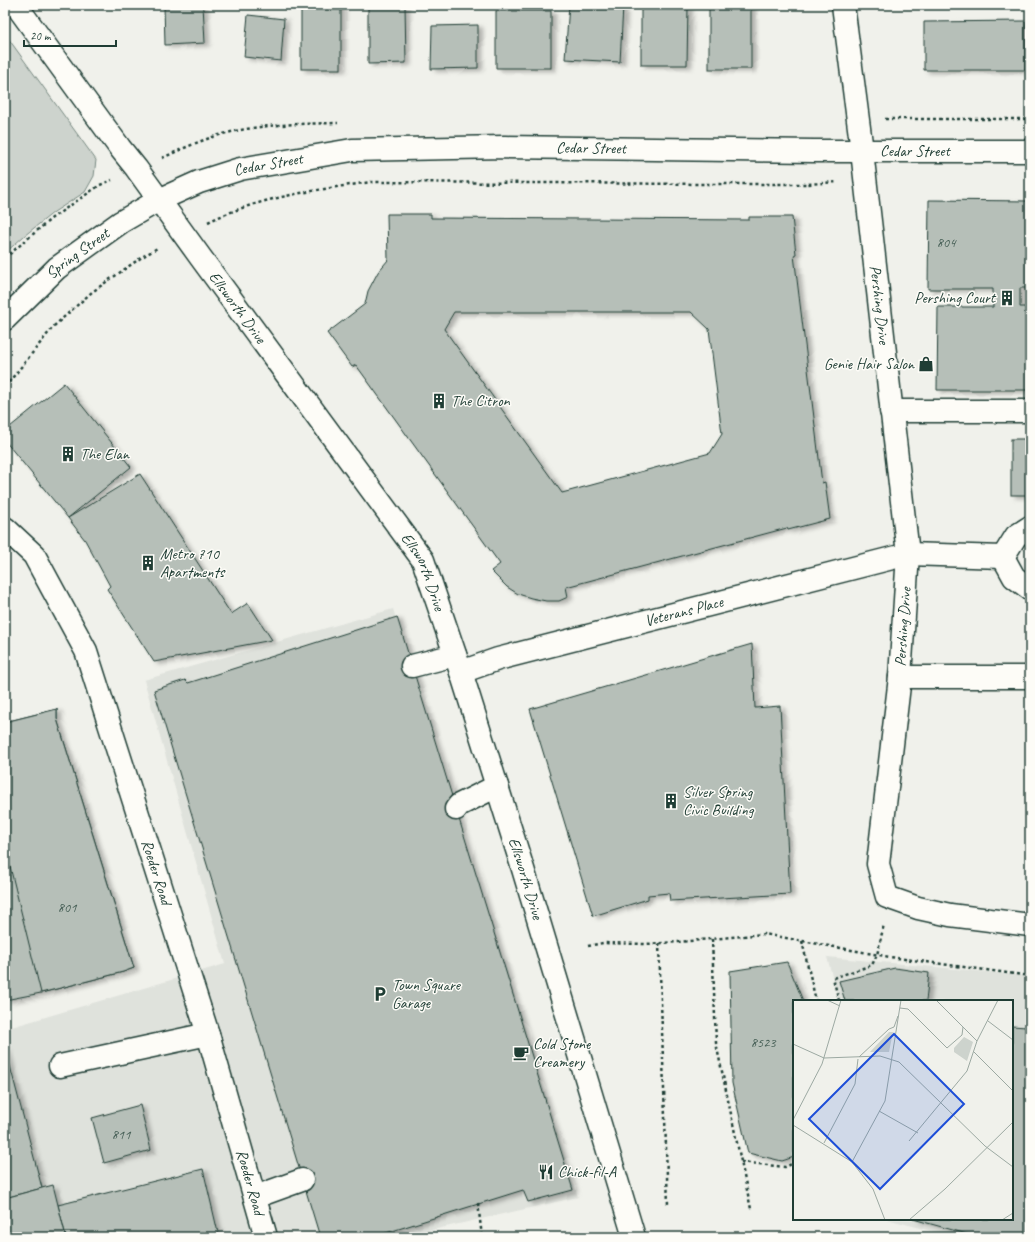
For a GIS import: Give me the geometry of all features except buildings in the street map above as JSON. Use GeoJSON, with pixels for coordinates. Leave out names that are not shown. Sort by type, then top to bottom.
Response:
{"type":"FeatureCollection","features":[{"type":"Feature","properties":{"kind":"street","name":"Ellsworth Drive"},"geometry":{"type":"LineString","coordinates":[[16,5],[423,560],[497,786],[634,1237]]}},
{"type":"Feature","properties":{"kind":"street","name":"Pershing Drive"},"geometry":{"type":"LineString","coordinates":[[843,5],[862,151],[908,554],[900,677],[878,864],[887,898],[918,908],[950,915],[1030,926]]}},
{"type":"Feature","properties":{"kind":"street","name":"Cedar Street"},"geometry":{"type":"LineString","coordinates":[[159,200],[199,182],[240,169],[352,150],[504,147],[862,151],[1030,151]]}},
{"type":"Feature","properties":{"kind":"street","name":"Spring Street"},"geometry":{"type":"LineString","coordinates":[[5,319],[57,268],[121,222],[159,200]]}},
{"type":"Feature","properties":{"kind":"street"},"geometry":{"type":"LineString","coordinates":[[891,411],[1030,410]]}},
{"type":"Feature","properties":{"kind":"street"},"geometry":{"type":"LineString","coordinates":[[1030,527],[1016,536],[1003,557],[1014,577],[1030,589]]}},
{"type":"Feature","properties":{"kind":"street","name":"Roeder Road"},"geometry":{"type":"LineString","coordinates":[[5,528],[34,555],[86,651],[208,1034],[266,1237]]}},
{"type":"Feature","properties":{"kind":"street","name":"Veterans Place"},"geometry":{"type":"LineString","coordinates":[[412,666],[458,664],[498,660],[908,554],[1003,557]]}},
{"type":"Feature","properties":{"kind":"street"},"geometry":{"type":"LineString","coordinates":[[900,677],[1030,677]]}},
{"type":"Feature","properties":{"kind":"street"},"geometry":{"type":"LineString","coordinates":[[456,809],[459,805],[497,786]]}},
{"type":"Feature","properties":{"kind":"street"},"geometry":{"type":"LineString","coordinates":[[60,1066],[208,1034]]}},
{"type":"Feature","properties":{"kind":"street"},"geometry":{"type":"LineString","coordinates":[[255,1197],[302,1180]]}},
{"type":"Feature","properties":{"kind":"path"},"geometry":{"type":"LineString","coordinates":[[5,258],[52,218],[100,185],[136,168]]}},
{"type":"Feature","properties":{"kind":"path"},"geometry":{"type":"LineString","coordinates":[[5,386],[54,326],[92,292],[142,257],[183,234],[223,215],[272,200],[316,190],[371,182],[808,184]]}},
{"type":"Feature","properties":{"kind":"path"},"geometry":{"type":"LineString","coordinates":[[839,1000],[833,978],[872,965],[877,954],[883,925]]}},
{"type":"Feature","properties":{"kind":"path"},"geometry":{"type":"LineString","coordinates":[[588,946],[603,943],[659,943],[764,934],[877,954],[890,958],[1030,976]]}},
{"type":"Feature","properties":{"kind":"path"},"geometry":{"type":"LineString","coordinates":[[712,939],[716,1043],[751,1209]]}},
{"type":"Feature","properties":{"kind":"path"},"geometry":{"type":"LineString","coordinates":[[802,941],[816,1000]]}},
{"type":"Feature","properties":{"kind":"path"},"geometry":{"type":"LineString","coordinates":[[659,943],[668,1205]]}},
{"type":"Feature","properties":{"kind":"path"},"geometry":{"type":"LineString","coordinates":[[741,1162],[785,1167],[793,1163]]}},
{"type":"Feature","properties":{"kind":"path"},"geometry":{"type":"LineString","coordinates":[[478,1203],[482,1237]]}},
{"type":"Feature","properties":{"kind":"shaded area"},"geometry":{"type":"Polygon","coordinates":[[[5,34],[96,160],[94,176],[85,192],[54,212],[5,253],[5,34]]]}},
{"type":"Feature","properties":{"kind":"shaded area","name":"Town Square Garage"},"geometry":{"type":"Polygon","coordinates":[[[393,609],[578,1197],[401,1237],[5,1237],[5,1029],[225,964],[144,680],[393,609]]]}},
{"type":"Feature","properties":{"kind":"shaded area"},"geometry":{"type":"Polygon","coordinates":[[[827,957],[1030,976],[1030,1237],[953,1237],[891,1220],[1013,1220],[1013,1000],[839,1000],[827,957]]]}},
{"type":"Feature","properties":{"kind":"place","name":"Pershing Court"},"geometry":{"type":"Point","coordinates":[1007,298]}},
{"type":"Feature","properties":{"kind":"place","name":"Genie Hair Salon"},"geometry":{"type":"Point","coordinates":[926,364]}},
{"type":"Feature","properties":{"kind":"place","name":"The Citron"},"geometry":{"type":"Point","coordinates":[439,401]}},
{"type":"Feature","properties":{"kind":"place","name":"The Elan"},"geometry":{"type":"Point","coordinates":[68,454]}},
{"type":"Feature","properties":{"kind":"place","name":"Metro 710 Apartments"},"geometry":{"type":"Point","coordinates":[148,563]}},
{"type":"Feature","properties":{"kind":"place","name":"Silver Spring Civic Building"},"geometry":{"type":"Point","coordinates":[671,801]}},
{"type":"Feature","properties":{"kind":"place","name":"Town Square Garage"},"geometry":{"type":"Point","coordinates":[380,994]}},
{"type":"Feature","properties":{"kind":"place","name":"Cold Stone Creamery"},"geometry":{"type":"Point","coordinates":[521,1053]}},
{"type":"Feature","properties":{"kind":"place","name":"Chick-fil-A"},"geometry":{"type":"Point","coordinates":[546,1172]}}]}
